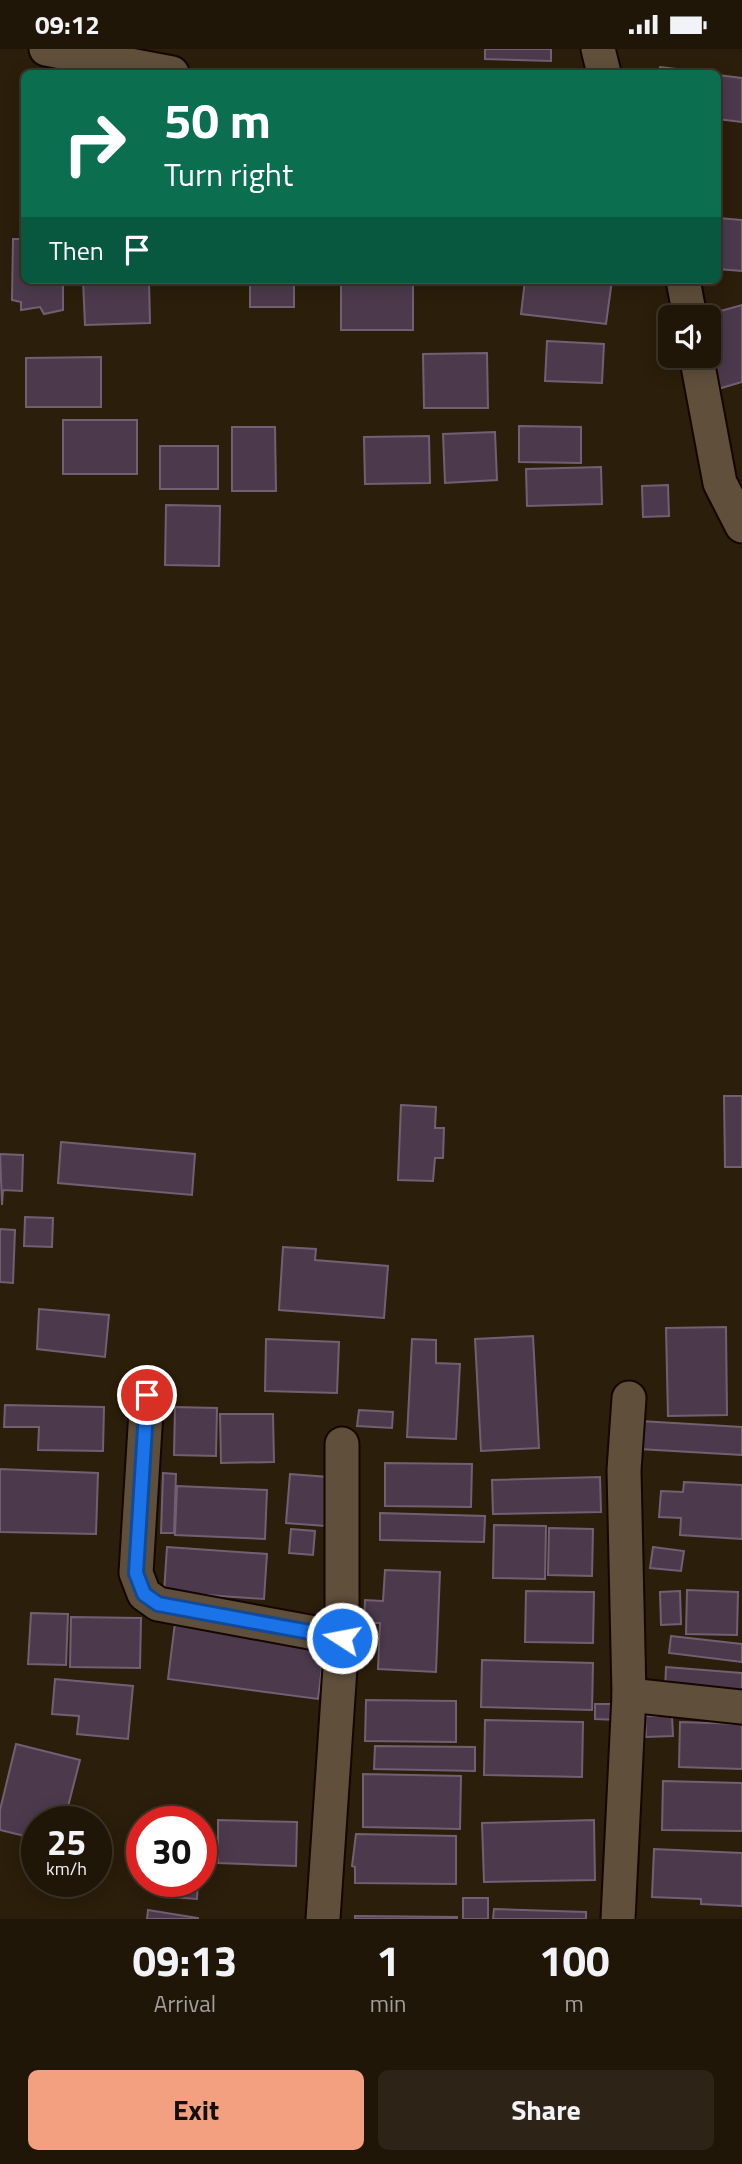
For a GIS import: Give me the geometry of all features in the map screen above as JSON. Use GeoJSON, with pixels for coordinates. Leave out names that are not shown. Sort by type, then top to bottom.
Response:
{"type":"FeatureCollection","features":[{"type":"Feature","properties":{"kind":"street"},"geometry":{"type":"LineString","coordinates":[[46,49],[156,70]]}},
{"type":"Feature","properties":{"kind":"street"},"geometry":{"type":"LineString","coordinates":[[598,49],[603,70]]}},
{"type":"Feature","properties":{"kind":"street"},"geometry":{"type":"LineString","coordinates":[[684,284],[688,305]]}},
{"type":"Feature","properties":{"kind":"street"},"geometry":{"type":"LineString","coordinates":[[698,368],[720,484],[742,526]]}},
{"type":"Feature","properties":{"kind":"street"},"geometry":{"type":"LineString","coordinates":[[147,1395],[136,1573],[144,1594],[158,1604],[342,1638]]}},
{"type":"Feature","properties":{"kind":"street"},"geometry":{"type":"LineString","coordinates":[[618,1919],[629,1695],[624,1470],[629,1398]]}},
{"type":"Feature","properties":{"kind":"street"},"geometry":{"type":"LineString","coordinates":[[323,1919],[342,1638],[342,1444]]}},
{"type":"Feature","properties":{"kind":"street"},"geometry":{"type":"LineString","coordinates":[[629,1695],[742,1707]]}},
{"type":"Feature","properties":{"kind":"building"},"geometry":{"type":"Polygon","coordinates":[[[485,49],[551,49],[551,61],[485,59],[485,49]]]}},
{"type":"Feature","properties":{"kind":"building"},"geometry":{"type":"Polygon","coordinates":[[[660,67],[684,70],[660,70],[660,67]]]}},
{"type":"Feature","properties":{"kind":"building"},"geometry":{"type":"Polygon","coordinates":[[[721,75],[742,78],[742,122],[721,119],[721,75]]]}},
{"type":"Feature","properties":{"kind":"building"},"geometry":{"type":"Polygon","coordinates":[[[721,218],[742,220],[742,271],[721,269],[721,218]]]}},
{"type":"Feature","properties":{"kind":"building"},"geometry":{"type":"Polygon","coordinates":[[[13,239],[21,239],[21,284],[63,284],[63,310],[44,314],[40,307],[21,310],[21,302],[12,300],[13,239]]]}},
{"type":"Feature","properties":{"kind":"building"},"geometry":{"type":"Polygon","coordinates":[[[83,284],[149,284],[150,323],[85,325],[83,284]]]}},
{"type":"Feature","properties":{"kind":"building"},"geometry":{"type":"Polygon","coordinates":[[[250,284],[294,284],[294,307],[250,307],[250,284]]]}},
{"type":"Feature","properties":{"kind":"building"},"geometry":{"type":"Polygon","coordinates":[[[341,284],[413,284],[413,330],[341,330],[341,284]]]}},
{"type":"Feature","properties":{"kind":"building"},"geometry":{"type":"Polygon","coordinates":[[[525,284],[611,284],[606,324],[521,314],[525,284]]]}},
{"type":"Feature","properties":{"kind":"building"},"geometry":{"type":"Polygon","coordinates":[[[742,305],[742,382],[718,389],[712,368],[721,368],[721,311],[742,305]]]}},
{"type":"Feature","properties":{"kind":"building"},"geometry":{"type":"Polygon","coordinates":[[[547,341],[604,344],[602,383],[545,381],[547,341]]]}},
{"type":"Feature","properties":{"kind":"building"},"geometry":{"type":"Polygon","coordinates":[[[487,353],[488,408],[424,408],[423,354],[487,353]]]}},
{"type":"Feature","properties":{"kind":"building"},"geometry":{"type":"Polygon","coordinates":[[[101,357],[101,407],[26,407],[26,358],[101,357]]]}},
{"type":"Feature","properties":{"kind":"building"},"geometry":{"type":"Polygon","coordinates":[[[63,420],[137,420],[137,474],[63,474],[63,420]]]}},
{"type":"Feature","properties":{"kind":"building"},"geometry":{"type":"Polygon","coordinates":[[[519,426],[581,427],[581,463],[519,462],[519,426]]]}},
{"type":"Feature","properties":{"kind":"building"},"geometry":{"type":"Polygon","coordinates":[[[232,427],[275,427],[276,491],[232,491],[232,427]]]}},
{"type":"Feature","properties":{"kind":"building"},"geometry":{"type":"Polygon","coordinates":[[[495,432],[497,480],[445,483],[443,434],[495,432]]]}},
{"type":"Feature","properties":{"kind":"building"},"geometry":{"type":"Polygon","coordinates":[[[429,436],[430,483],[365,484],[364,437],[429,436]]]}},
{"type":"Feature","properties":{"kind":"building"},"geometry":{"type":"Polygon","coordinates":[[[160,446],[218,446],[218,489],[160,489],[160,446]]]}},
{"type":"Feature","properties":{"kind":"building"},"geometry":{"type":"Polygon","coordinates":[[[601,467],[602,504],[527,506],[526,469],[601,467]]]}},
{"type":"Feature","properties":{"kind":"building"},"geometry":{"type":"Polygon","coordinates":[[[668,485],[669,516],[643,517],[642,486],[668,485]]]}},
{"type":"Feature","properties":{"kind":"building"},"geometry":{"type":"Polygon","coordinates":[[[166,505],[220,506],[219,566],[165,565],[166,505]]]}},
{"type":"Feature","properties":{"kind":"building"},"geometry":{"type":"Polygon","coordinates":[[[724,1096],[742,1096],[742,1167],[725,1167],[724,1096]]]}},
{"type":"Feature","properties":{"kind":"building"},"geometry":{"type":"Polygon","coordinates":[[[401,1105],[436,1107],[435,1128],[444,1128],[443,1158],[435,1158],[433,1181],[398,1180],[401,1105]]]}},
{"type":"Feature","properties":{"kind":"building"},"geometry":{"type":"Polygon","coordinates":[[[61,1142],[195,1154],[192,1195],[58,1183],[61,1142]]]}},
{"type":"Feature","properties":{"kind":"building"},"geometry":{"type":"Polygon","coordinates":[[[0,1154],[23,1155],[22,1191],[3,1190],[2,1205],[0,1154]]]}},
{"type":"Feature","properties":{"kind":"building"},"geometry":{"type":"Polygon","coordinates":[[[25,1217],[53,1218],[52,1247],[24,1246],[25,1217]]]}},
{"type":"Feature","properties":{"kind":"building"},"geometry":{"type":"Polygon","coordinates":[[[0,1229],[15,1230],[13,1283],[0,1282],[0,1229]]]}},
{"type":"Feature","properties":{"kind":"building"},"geometry":{"type":"Polygon","coordinates":[[[283,1247],[316,1249],[315,1260],[388,1266],[384,1318],[279,1310],[283,1247]]]}},
{"type":"Feature","properties":{"kind":"building"},"geometry":{"type":"Polygon","coordinates":[[[39,1309],[109,1315],[105,1357],[37,1349],[39,1309]]]}},
{"type":"Feature","properties":{"kind":"building"},"geometry":{"type":"Polygon","coordinates":[[[726,1327],[727,1415],[668,1416],[666,1328],[726,1327]]]}},
{"type":"Feature","properties":{"kind":"building"},"geometry":{"type":"Polygon","coordinates":[[[533,1336],[539,1448],[481,1451],[475,1339],[533,1336]]]}},
{"type":"Feature","properties":{"kind":"building"},"geometry":{"type":"Polygon","coordinates":[[[266,1339],[339,1342],[337,1393],[265,1391],[266,1339]]]}},
{"type":"Feature","properties":{"kind":"building"},"geometry":{"type":"Polygon","coordinates":[[[412,1339],[436,1340],[436,1363],[460,1364],[456,1439],[407,1437],[412,1339]]]}},
{"type":"Feature","properties":{"kind":"building"},"geometry":{"type":"Polygon","coordinates":[[[5,1405],[104,1407],[103,1451],[38,1450],[39,1427],[4,1427],[5,1405]]]}},
{"type":"Feature","properties":{"kind":"building"},"geometry":{"type":"Polygon","coordinates":[[[175,1407],[217,1408],[216,1456],[174,1455],[175,1407]]]}},
{"type":"Feature","properties":{"kind":"building"},"geometry":{"type":"Polygon","coordinates":[[[359,1410],[393,1412],[392,1428],[357,1426],[359,1410]]]}},
{"type":"Feature","properties":{"kind":"building"},"geometry":{"type":"Polygon","coordinates":[[[220,1414],[273,1414],[274,1462],[221,1463],[220,1414]]]}},
{"type":"Feature","properties":{"kind":"building"},"geometry":{"type":"Polygon","coordinates":[[[640,1421],[742,1427],[742,1455],[639,1449],[640,1421]]]}},
{"type":"Feature","properties":{"kind":"building"},"geometry":{"type":"Polygon","coordinates":[[[385,1463],[472,1464],[471,1507],[385,1506],[385,1463]]]}},
{"type":"Feature","properties":{"kind":"building"},"geometry":{"type":"Polygon","coordinates":[[[0,1469],[98,1473],[96,1534],[0,1532],[0,1469]]]}},
{"type":"Feature","properties":{"kind":"building"},"geometry":{"type":"Polygon","coordinates":[[[163,1473],[176,1474],[174,1533],[161,1533],[163,1473]]]}},
{"type":"Feature","properties":{"kind":"building"},"geometry":{"type":"Polygon","coordinates":[[[290,1474],[328,1477],[325,1526],[286,1523],[290,1474]]]}},
{"type":"Feature","properties":{"kind":"building"},"geometry":{"type":"Polygon","coordinates":[[[600,1477],[601,1512],[493,1514],[492,1480],[600,1477]]]}},
{"type":"Feature","properties":{"kind":"building"},"geometry":{"type":"Polygon","coordinates":[[[684,1482],[742,1485],[742,1539],[680,1535],[681,1518],[659,1517],[661,1491],[683,1492],[684,1482]]]}},
{"type":"Feature","properties":{"kind":"building"},"geometry":{"type":"Polygon","coordinates":[[[177,1486],[267,1490],[265,1539],[175,1535],[177,1486]]]}},
{"type":"Feature","properties":{"kind":"building"},"geometry":{"type":"Polygon","coordinates":[[[380,1513],[485,1516],[484,1542],[380,1540],[380,1513]]]}},
{"type":"Feature","properties":{"kind":"building"},"geometry":{"type":"Polygon","coordinates":[[[494,1525],[546,1526],[545,1579],[493,1578],[494,1525]]]}},
{"type":"Feature","properties":{"kind":"building"},"geometry":{"type":"Polygon","coordinates":[[[549,1528],[593,1529],[592,1576],[548,1575],[549,1528]]]}},
{"type":"Feature","properties":{"kind":"building"},"geometry":{"type":"Polygon","coordinates":[[[291,1529],[315,1531],[313,1555],[289,1553],[291,1529]]]}},
{"type":"Feature","properties":{"kind":"building"},"geometry":{"type":"Polygon","coordinates":[[[167,1547],[267,1554],[264,1599],[164,1592],[167,1547]]]}},
{"type":"Feature","properties":{"kind":"building"},"geometry":{"type":"Polygon","coordinates":[[[653,1547],[684,1551],[681,1571],[650,1568],[653,1547]]]}},
{"type":"Feature","properties":{"kind":"building"},"geometry":{"type":"Polygon","coordinates":[[[385,1570],[440,1572],[436,1672],[378,1669],[380,1623],[364,1623],[365,1600],[383,1601],[385,1570]]]}},
{"type":"Feature","properties":{"kind":"building"},"geometry":{"type":"Polygon","coordinates":[[[687,1590],[738,1592],[737,1635],[686,1634],[687,1590]]]}},
{"type":"Feature","properties":{"kind":"building"},"geometry":{"type":"Polygon","coordinates":[[[526,1591],[594,1592],[593,1643],[525,1642],[526,1591]]]}},
{"type":"Feature","properties":{"kind":"building"},"geometry":{"type":"Polygon","coordinates":[[[680,1591],[681,1624],[661,1625],[660,1592],[680,1591]]]}},
{"type":"Feature","properties":{"kind":"building"},"geometry":{"type":"Polygon","coordinates":[[[31,1613],[68,1614],[66,1665],[28,1664],[31,1613]]]}},
{"type":"Feature","properties":{"kind":"building"},"geometry":{"type":"Polygon","coordinates":[[[71,1617],[141,1618],[140,1668],[70,1667],[71,1617]]]}},
{"type":"Feature","properties":{"kind":"building"},"geometry":{"type":"Polygon","coordinates":[[[175,1623],[325,1643],[318,1699],[168,1679],[175,1623]]]}},
{"type":"Feature","properties":{"kind":"building"},"geometry":{"type":"Polygon","coordinates":[[[671,1636],[742,1644],[742,1662],[669,1653],[671,1636]]]}},
{"type":"Feature","properties":{"kind":"building"},"geometry":{"type":"Polygon","coordinates":[[[482,1660],[593,1663],[592,1710],[481,1707],[482,1660]]]}},
{"type":"Feature","properties":{"kind":"building"},"geometry":{"type":"Polygon","coordinates":[[[666,1667],[742,1673],[742,1698],[665,1691],[666,1667]]]}},
{"type":"Feature","properties":{"kind":"building"},"geometry":{"type":"Polygon","coordinates":[[[55,1679],[133,1686],[128,1739],[77,1734],[79,1716],[52,1714],[55,1679]]]}},
{"type":"Feature","properties":{"kind":"building"},"geometry":{"type":"Polygon","coordinates":[[[366,1700],[456,1701],[456,1742],[365,1741],[366,1700]]]}},
{"type":"Feature","properties":{"kind":"building"},"geometry":{"type":"Polygon","coordinates":[[[595,1704],[619,1704],[618,1720],[595,1719],[595,1704]]]}},
{"type":"Feature","properties":{"kind":"building"},"geometry":{"type":"Polygon","coordinates":[[[645,1716],[672,1716],[673,1736],[646,1737],[645,1716]]]}},
{"type":"Feature","properties":{"kind":"building"},"geometry":{"type":"Polygon","coordinates":[[[485,1720],[583,1722],[582,1777],[484,1775],[485,1720]]]}},
{"type":"Feature","properties":{"kind":"building"},"geometry":{"type":"Polygon","coordinates":[[[680,1722],[742,1724],[742,1769],[679,1767],[680,1722]]]}},
{"type":"Feature","properties":{"kind":"building"},"geometry":{"type":"Polygon","coordinates":[[[16,1744],[80,1760],[68,1806],[21,1806],[21,1835],[0,1830],[0,1810],[16,1744]]]}},
{"type":"Feature","properties":{"kind":"building"},"geometry":{"type":"Polygon","coordinates":[[[375,1746],[475,1747],[475,1771],[374,1769],[375,1746]]]}},
{"type":"Feature","properties":{"kind":"building"},"geometry":{"type":"Polygon","coordinates":[[[363,1774],[461,1776],[460,1829],[363,1827],[363,1774]]]}},
{"type":"Feature","properties":{"kind":"building"},"geometry":{"type":"Polygon","coordinates":[[[663,1781],[742,1783],[742,1831],[662,1830],[663,1781]]]}},
{"type":"Feature","properties":{"kind":"building"},"geometry":{"type":"Polygon","coordinates":[[[218,1820],[297,1822],[296,1866],[218,1863],[218,1820]]]}},
{"type":"Feature","properties":{"kind":"building"},"geometry":{"type":"Polygon","coordinates":[[[594,1820],[595,1880],[484,1882],[482,1823],[594,1820]]]}},
{"type":"Feature","properties":{"kind":"building"},"geometry":{"type":"Polygon","coordinates":[[[356,1834],[456,1836],[456,1884],[355,1883],[355,1867],[352,1866],[356,1834]]]}},
{"type":"Feature","properties":{"kind":"building"},"geometry":{"type":"Polygon","coordinates":[[[654,1849],[742,1853],[742,1906],[701,1904],[701,1899],[652,1897],[654,1849]]]}},
{"type":"Feature","properties":{"kind":"building"},"geometry":{"type":"Polygon","coordinates":[[[463,1898],[488,1898],[488,1919],[463,1919],[463,1898]]]}},
{"type":"Feature","properties":{"kind":"building"},"geometry":{"type":"Polygon","coordinates":[[[494,1909],[586,1912],[586,1919],[493,1919],[494,1909]]]}},
{"type":"Feature","properties":{"kind":"building"},"geometry":{"type":"Polygon","coordinates":[[[148,1910],[198,1918],[198,1919],[147,1919],[148,1910]]]}},
{"type":"Feature","properties":{"kind":"building"},"geometry":{"type":"Polygon","coordinates":[[[355,1916],[457,1917],[457,1919],[355,1919],[355,1916]]]}},
{"type":"Feature","properties":{"kind":"route"},"geometry":{"type":"LineString","coordinates":[[147,1395],[136,1573],[144,1594],[158,1604],[342,1638]]}}]}
